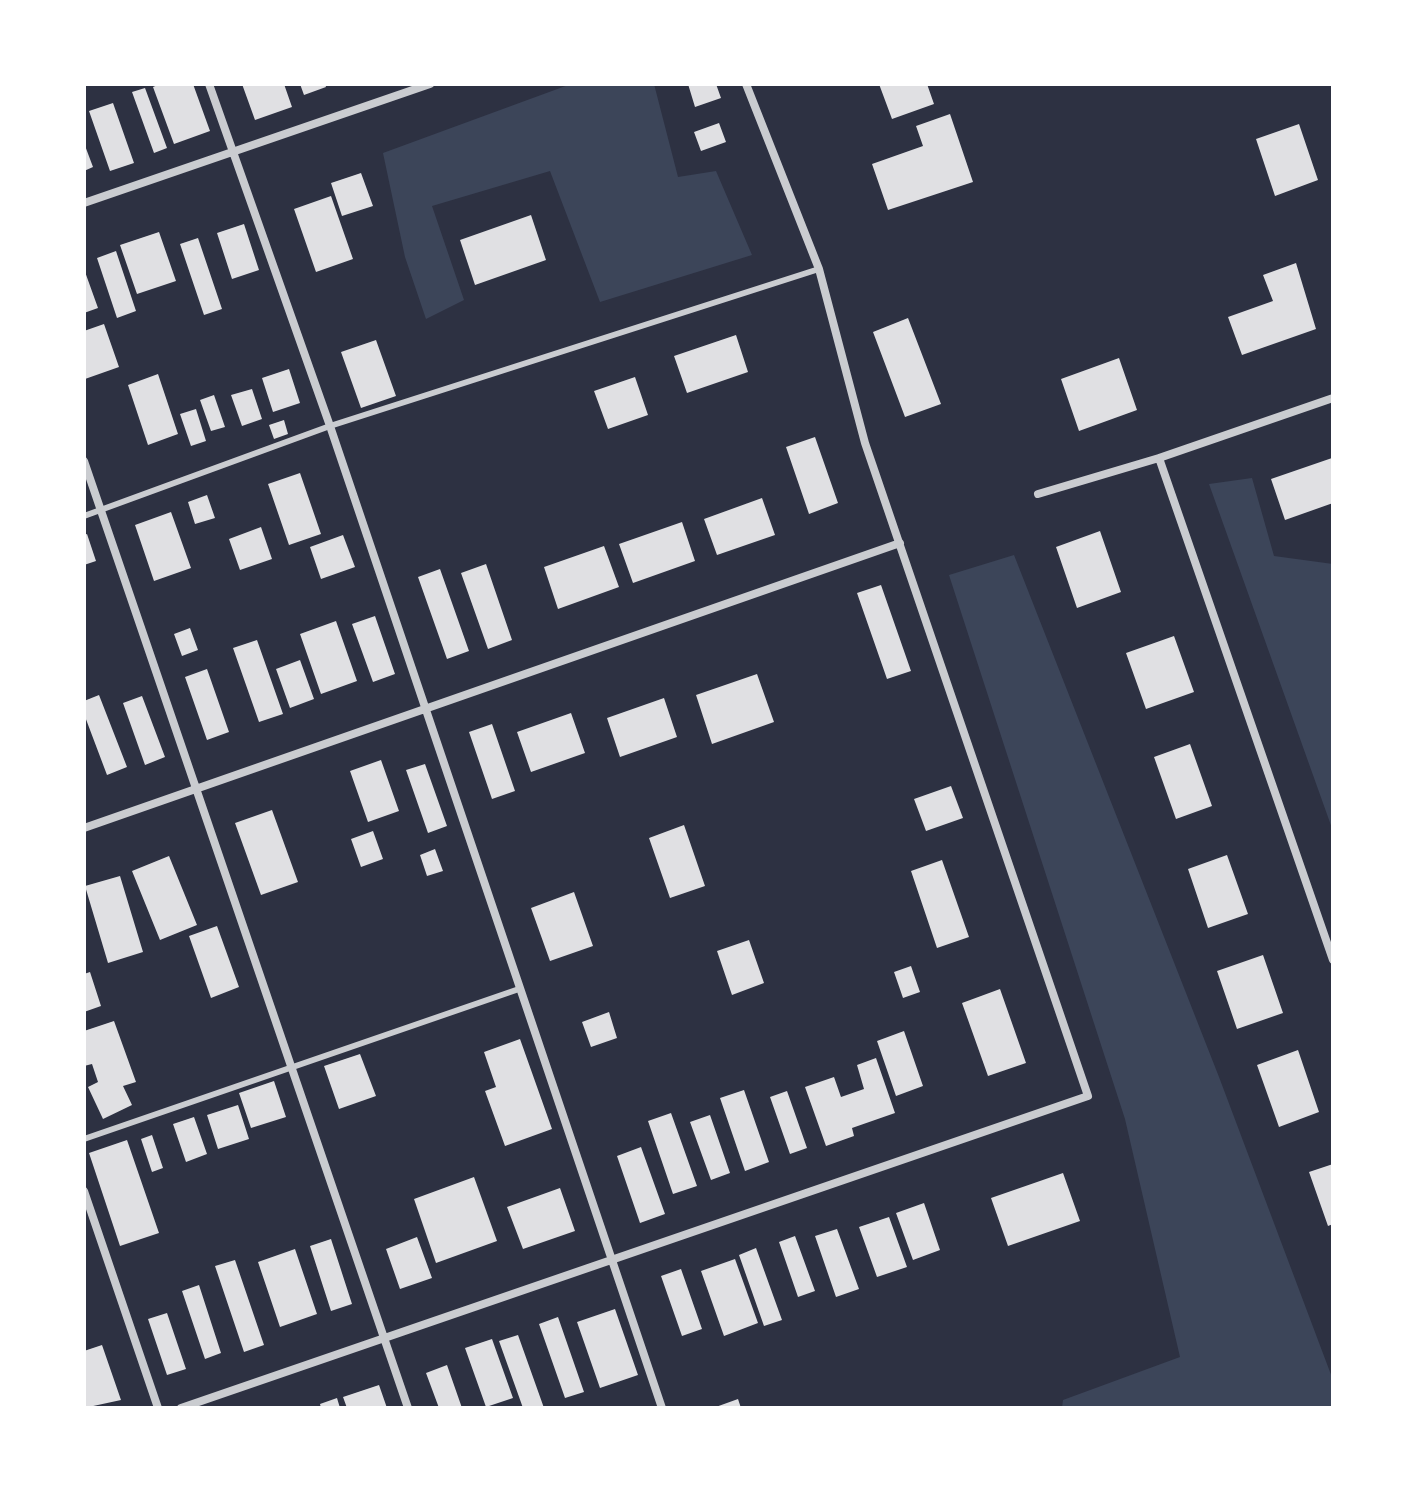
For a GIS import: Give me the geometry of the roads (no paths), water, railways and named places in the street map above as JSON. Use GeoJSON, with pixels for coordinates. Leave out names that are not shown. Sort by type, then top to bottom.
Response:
{"type":"FeatureCollection","features":[{"type":"Feature","properties":{"kind":"street"},"geometry":{"type":"LineString","coordinates":[[209,84],[330,426],[662,1408]]}},
{"type":"Feature","properties":{"kind":"street"},"geometry":{"type":"LineString","coordinates":[[84,203],[430,84]]}},
{"type":"Feature","properties":{"kind":"street"},"geometry":{"type":"LineString","coordinates":[[181,1408],[1088,1096],[865,443],[819,269],[746,84]]}},
{"type":"Feature","properties":{"kind":"street"},"geometry":{"type":"LineString","coordinates":[[1038,494],[1159,458],[1333,398]]}},
{"type":"Feature","properties":{"kind":"street"},"geometry":{"type":"LineString","coordinates":[[1159,458],[1333,960]]}},
{"type":"Feature","properties":{"kind":"street"},"geometry":{"type":"LineString","coordinates":[[84,461],[408,1408]]}},
{"type":"Feature","properties":{"kind":"street"},"geometry":{"type":"LineString","coordinates":[[84,828],[900,543]]}},
{"type":"Feature","properties":{"kind":"street"},"geometry":{"type":"LineString","coordinates":[[84,1191],[158,1408]]}},
{"type":"Feature","properties":{"kind":"lane"},"geometry":{"type":"LineString","coordinates":[[84,516],[330,426],[819,269]]}},
{"type":"Feature","properties":{"kind":"lane"},"geometry":{"type":"LineString","coordinates":[[84,1139],[519,989]]}}]}
